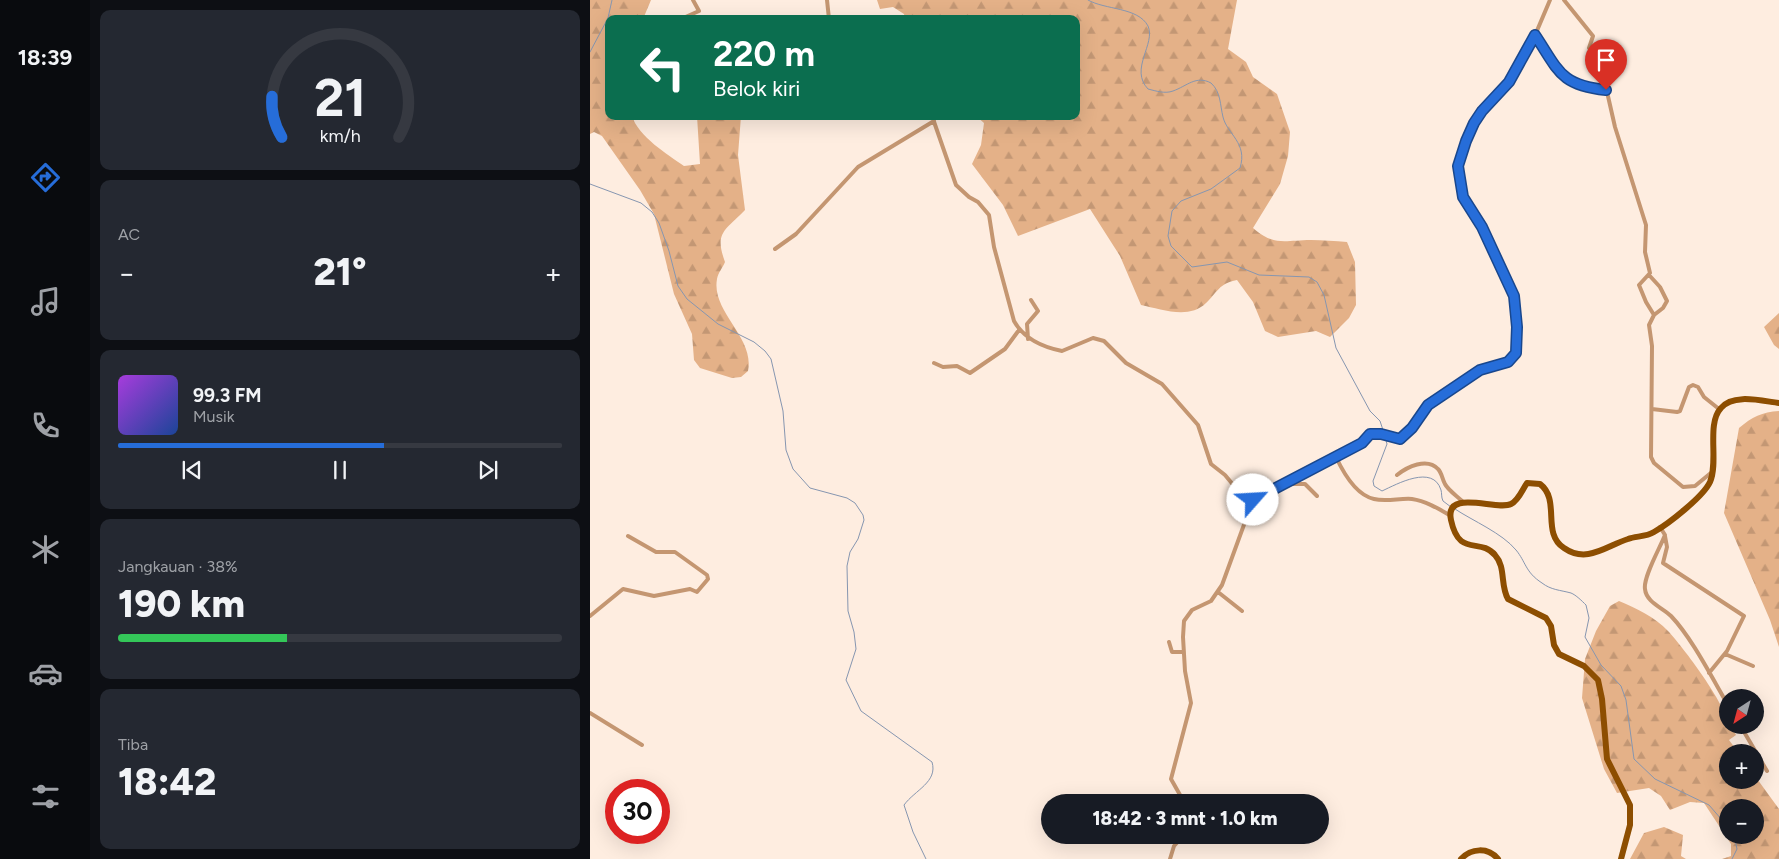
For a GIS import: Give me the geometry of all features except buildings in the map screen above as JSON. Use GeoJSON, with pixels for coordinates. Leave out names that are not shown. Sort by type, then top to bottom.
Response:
{"type":"FeatureCollection","features":[{"type":"Feature","properties":{"kind":"main road"},"geometry":{"type":"LineString","coordinates":[[1620,859],[1630,825],[1630,805],[1607,759],[1602,699],[1598,680],[1584,666],[1559,654],[1554,646],[1551,626],[1546,618],[1508,598],[1497,557],[1485,547],[1470,546],[1461,541],[1451,516],[1454,507],[1462,501],[1502,507],[1514,502],[1527,483],[1540,484],[1550,495],[1552,522],[1557,542],[1565,549],[1580,555],[1598,552],[1627,539],[1653,533],[1703,492],[1709,483],[1712,472],[1713,435],[1719,409],[1728,401],[1779,403]]}},
{"type":"Feature","properties":{"kind":"main road"},"geometry":{"type":"LineString","coordinates":[[1461,859],[1468,853],[1479,851],[1488,852],[1498,859]]}},
{"type":"Feature","properties":{"kind":"street"},"geometry":{"type":"LineString","coordinates":[[693,0],[698,8],[698,13],[693,15]]}},
{"type":"Feature","properties":{"kind":"street"},"geometry":{"type":"LineString","coordinates":[[827,0],[829,15]]}},
{"type":"Feature","properties":{"kind":"street"},"geometry":{"type":"LineString","coordinates":[[1179,794],[1171,779],[1191,703],[1184,671],[1182,637],[1187,616],[1197,606],[1211,601],[1218,592],[1227,573],[1253,500],[1287,484],[1319,464],[1362,443],[1372,433],[1400,439],[1412,428],[1428,405],[1480,370],[1504,365],[1514,356],[1517,346],[1514,296],[1482,227],[1463,197],[1458,166],[1474,123],[1482,111],[1509,82],[1535,35],[1550,0]]}},
{"type":"Feature","properties":{"kind":"street"},"geometry":{"type":"LineString","coordinates":[[1564,0],[1593,36],[1588,48],[1604,65],[1606,90],[1615,127],[1646,225],[1645,252],[1648,275],[1660,288],[1667,301],[1664,308],[1654,315],[1649,331],[1652,346],[1651,457],[1654,463],[1683,487],[1695,486],[1712,472]]}},
{"type":"Feature","properties":{"kind":"street"},"geometry":{"type":"LineString","coordinates":[[1535,35],[1564,78],[1585,87],[1606,90]]}},
{"type":"Feature","properties":{"kind":"street"},"geometry":{"type":"LineString","coordinates":[[775,249],[796,234],[858,167],[934,121],[956,185],[969,197],[978,202],[989,215],[994,248],[1014,321],[1019,330],[1028,339],[1062,350],[1093,338],[1110,346],[1126,363],[1162,384],[1187,409],[1198,425],[1211,464],[1225,475],[1240,493],[1253,500]]}},
{"type":"Feature","properties":{"kind":"street"},"geometry":{"type":"LineString","coordinates":[[1648,275],[1639,285],[1654,315]]}},
{"type":"Feature","properties":{"kind":"street"},"geometry":{"type":"LineString","coordinates":[[1028,339],[1027,324],[1038,311],[1031,300]]}},
{"type":"Feature","properties":{"kind":"street"},"geometry":{"type":"LineString","coordinates":[[934,364],[957,366],[971,373],[1006,349],[1019,330]]}},
{"type":"Feature","properties":{"kind":"street"},"geometry":{"type":"LineString","coordinates":[[1652,409],[1680,411],[1689,387],[1696,385],[1704,398],[1719,409]]}},
{"type":"Feature","properties":{"kind":"street"},"geometry":{"type":"LineString","coordinates":[[1336,457],[1352,482],[1367,497],[1381,500],[1412,499],[1431,504],[1451,516]]}},
{"type":"Feature","properties":{"kind":"street"},"geometry":{"type":"LineString","coordinates":[[1397,475],[1412,466],[1424,464],[1434,466],[1440,471],[1447,487],[1462,501]]}},
{"type":"Feature","properties":{"kind":"street"},"geometry":{"type":"LineString","coordinates":[[1287,484],[1305,484],[1317,496]]}},
{"type":"Feature","properties":{"kind":"street"},"geometry":{"type":"LineString","coordinates":[[1660,527],[1665,535],[1667,547],[1663,563],[1744,616],[1725,654],[1709,673]]}},
{"type":"Feature","properties":{"kind":"street"},"geometry":{"type":"LineString","coordinates":[[1665,535],[1645,584],[1646,593],[1651,601],[1671,616],[1719,690]]}},
{"type":"Feature","properties":{"kind":"street"},"geometry":{"type":"LineString","coordinates":[[590,616],[623,589],[654,596],[690,589],[697,592],[708,579],[707,575],[675,552],[656,552],[628,536]]}},
{"type":"Feature","properties":{"kind":"street"},"geometry":{"type":"LineString","coordinates":[[1218,592],[1242,611]]}},
{"type":"Feature","properties":{"kind":"street"},"geometry":{"type":"LineString","coordinates":[[1169,642],[1172,652],[1184,652]]}},
{"type":"Feature","properties":{"kind":"street"},"geometry":{"type":"LineString","coordinates":[[1725,654],[1752,666]]}},
{"type":"Feature","properties":{"kind":"street"},"geometry":{"type":"LineString","coordinates":[[590,713],[642,745]]}},
{"type":"Feature","properties":{"kind":"street"},"geometry":{"type":"LineString","coordinates":[[1745,734],[1767,771]]}},
{"type":"Feature","properties":{"kind":"street"},"geometry":{"type":"LineString","coordinates":[[1170,859],[1176,844]]}},
{"type":"Feature","properties":{"kind":"green space"},"geometry":{"type":"Polygon","coordinates":[[[590,0],[651,0],[645,15],[605,15],[605,120],[634,120],[647,138],[684,166],[700,164],[697,120],[741,120],[738,155],[745,210],[727,228],[721,238],[725,262],[717,279],[717,291],[720,303],[745,347],[748,371],[741,377],[732,378],[700,368],[694,360],[692,334],[674,294],[654,214],[640,190],[602,136],[594,132],[590,134],[590,0]]]}},
{"type":"Feature","properties":{"kind":"green space"},"geometry":{"type":"Polygon","coordinates":[[[877,0],[1237,0],[1228,49],[1246,62],[1253,77],[1277,94],[1290,132],[1288,156],[1280,184],[1253,228],[1268,238],[1280,241],[1316,240],[1347,242],[1355,262],[1356,305],[1349,318],[1330,337],[1316,331],[1278,337],[1265,331],[1253,302],[1237,280],[1226,283],[1206,303],[1191,311],[1166,311],[1141,305],[1120,256],[1090,209],[1018,236],[1003,205],[972,164],[981,145],[984,123],[981,120],[1080,120],[1080,15],[904,15],[893,7],[880,9],[877,0]]]}},
{"type":"Feature","properties":{"kind":"green space"},"geometry":{"type":"Polygon","coordinates":[[[1779,313],[1779,349],[1774,345],[1764,327],[1779,313]]]}},
{"type":"Feature","properties":{"kind":"green space"},"geometry":{"type":"Polygon","coordinates":[[[1779,411],[1779,647],[1770,620],[1724,513],[1739,428],[1758,416],[1779,411]]]}},
{"type":"Feature","properties":{"kind":"green space"},"geometry":{"type":"Polygon","coordinates":[[[1619,601],[1657,621],[1675,639],[1703,676],[1719,702],[1719,734],[1736,735],[1729,740],[1732,744],[1719,744],[1719,789],[1764,788],[1779,809],[1779,859],[1722,859],[1731,856],[1731,844],[1764,844],[1764,799],[1719,799],[1719,826],[1704,803],[1690,802],[1670,810],[1661,796],[1649,788],[1617,793],[1604,769],[1582,698],[1585,659],[1596,631],[1610,606],[1619,601]]]}},
{"type":"Feature","properties":{"kind":"green space"},"geometry":{"type":"Polygon","coordinates":[[[1664,827],[1683,835],[1681,856],[1686,859],[1630,859],[1644,833],[1664,827]]]}},
{"type":"Feature","properties":{"kind":"waterway"},"geometry":{"type":"LineString","coordinates":[[609,15],[612,0]]}},
{"type":"Feature","properties":{"kind":"waterway"},"geometry":{"type":"LineString","coordinates":[[1088,0],[1137,15],[1148,26],[1150,33],[1149,41],[1141,73],[1148,89],[1167,92],[1196,81],[1201,80],[1211,83],[1218,95],[1225,123],[1239,145],[1242,159],[1240,168],[1211,189],[1181,201],[1172,211],[1168,236],[1171,246],[1192,267],[1227,262],[1259,275],[1309,277],[1317,282],[1324,295],[1336,348],[1370,411],[1380,421],[1384,433]]}},
{"type":"Feature","properties":{"kind":"waterway"},"geometry":{"type":"LineString","coordinates":[[590,52],[605,24]]}},
{"type":"Feature","properties":{"kind":"waterway"},"geometry":{"type":"LineString","coordinates":[[590,184],[641,203],[652,212],[659,223],[669,251],[678,286],[687,299],[718,324],[754,342],[771,359],[783,411],[786,450],[793,469],[810,488],[847,498],[855,503],[863,515],[864,520],[858,539],[850,552],[847,566],[848,611],[854,632],[856,649],[846,680],[861,711],[932,762],[933,769],[929,780],[904,805],[913,832],[926,859]]}},
{"type":"Feature","properties":{"kind":"waterway"},"geometry":{"type":"LineString","coordinates":[[1385,437],[1387,444],[1373,481],[1374,486],[1382,491],[1414,478],[1431,478],[1437,482],[1443,501],[1451,507]]}},
{"type":"Feature","properties":{"kind":"waterway"},"geometry":{"type":"LineString","coordinates":[[1455,509],[1510,544],[1536,579],[1556,590],[1573,594],[1586,605],[1589,618],[1585,637],[1601,665],[1621,686],[1626,700],[1634,759],[1655,779],[1709,805],[1719,817]]}},
{"type":"Feature","properties":{"kind":"waterway"},"geometry":{"type":"LineString","coordinates":[[1732,859],[1737,849],[1736,844]]}},
{"type":"Feature","properties":{"kind":"route"},"geometry":{"type":"LineString","coordinates":[[1253,500],[1287,484],[1319,464],[1362,443],[1370,434],[1388,435],[1400,439],[1412,428],[1421,412],[1428,405],[1480,370],[1504,365],[1512,359],[1516,353],[1517,346],[1514,296],[1502,274],[1482,227],[1467,206],[1460,188],[1458,166],[1466,141],[1482,111],[1509,82],[1535,35],[1564,78],[1574,84],[1592,89],[1606,90]]}}]}
